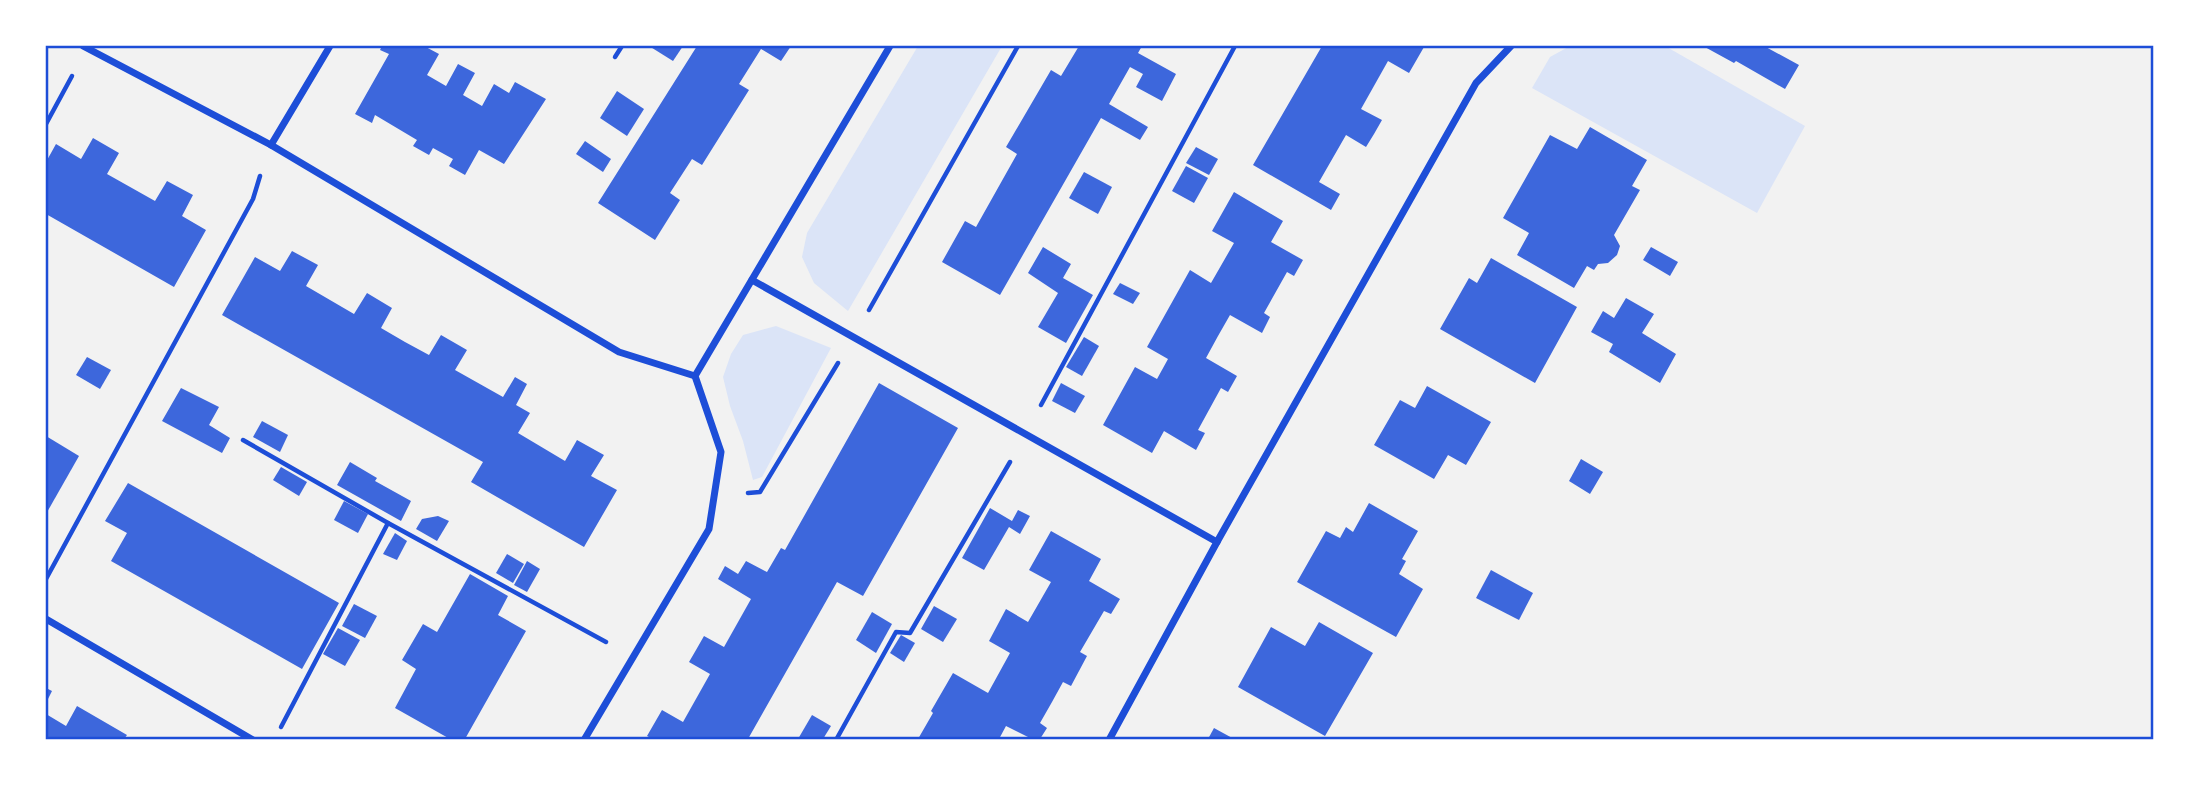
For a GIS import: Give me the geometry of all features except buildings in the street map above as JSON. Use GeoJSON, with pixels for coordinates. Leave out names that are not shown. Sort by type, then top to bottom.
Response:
{"type":"FeatureCollection","features":[{"type":"Feature","properties":{"kind":"street"},"geometry":{"type":"LineString","coordinates":[[271,145],[330,46]]}},
{"type":"Feature","properties":{"kind":"street"},"geometry":{"type":"LineString","coordinates":[[584,740],[709,529],[721,452],[695,376],[890,46]]}},
{"type":"Feature","properties":{"kind":"street"},"geometry":{"type":"LineString","coordinates":[[1109,740],[1217,541],[1476,83],[1511,46]]}},
{"type":"Feature","properties":{"kind":"street"},"geometry":{"type":"LineString","coordinates":[[85,47],[271,145],[619,352],[695,376]]}},
{"type":"Feature","properties":{"kind":"street"},"geometry":{"type":"LineString","coordinates":[[752,280],[1217,541]]}},
{"type":"Feature","properties":{"kind":"street"},"geometry":{"type":"LineString","coordinates":[[46,619],[253,740]]}},
{"type":"Feature","properties":{"kind":"path"},"geometry":{"type":"LineString","coordinates":[[615,57],[622,46]]}},
{"type":"Feature","properties":{"kind":"path"},"geometry":{"type":"LineString","coordinates":[[714,498],[760,492],[854,338],[1018,46]]}},
{"type":"Feature","properties":{"kind":"path"},"geometry":{"type":"LineString","coordinates":[[836,740],[896,632],[910,633],[1026,434],[1235,46]]}},
{"type":"Feature","properties":{"kind":"path"},"geometry":{"type":"LineString","coordinates":[[46,124],[85,47]]}},
{"type":"Feature","properties":{"kind":"path"},"geometry":{"type":"LineString","coordinates":[[46,579],[253,199],[271,145]]}},
{"type":"Feature","properties":{"kind":"path"},"geometry":{"type":"LineString","coordinates":[[243,440],[633,657]]}},
{"type":"Feature","properties":{"kind":"path"},"geometry":{"type":"LineString","coordinates":[[281,727],[388,523]]}},
{"type":"Feature","properties":{"kind":"shaded area"},"geometry":{"type":"Polygon","coordinates":[[[918,46],[1002,46],[848,311],[814,283],[802,257],[807,233],[918,46]]]}},
{"type":"Feature","properties":{"kind":"shaded area"},"geometry":{"type":"Polygon","coordinates":[[[1570,46],[1665,46],[1805,126],[1757,213],[1532,88],[1550,57],[1570,46]]]}},
{"type":"Feature","properties":{"kind":"shaded area"},"geometry":{"type":"Polygon","coordinates":[[[776,326],[831,348],[762,477],[753,480],[723,377],[731,354],[743,335],[776,326]]]}}]}
